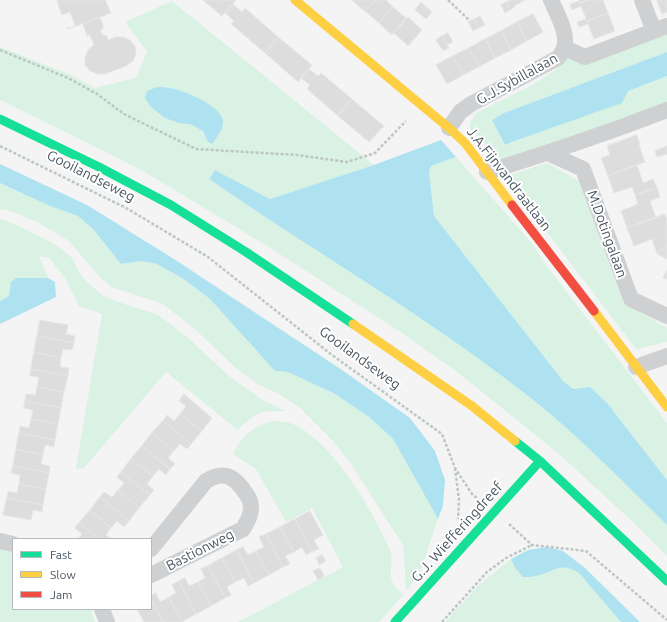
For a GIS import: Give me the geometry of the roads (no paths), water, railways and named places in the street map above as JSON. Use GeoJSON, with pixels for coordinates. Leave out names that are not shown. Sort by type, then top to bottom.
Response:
{"type":"FeatureCollection","features":[{"type":"Feature","properties":{"kind":"main road","name":"J.A.Fijnvandraatlaan"},"geometry":{"type":"LineString","coordinates":[[295,0],[465,143],[667,407]]}},
{"type":"Feature","properties":{"kind":"main road","name":"Gooilandseweg"},"geometry":{"type":"LineString","coordinates":[[0,119],[99,167],[171,205],[246,252],[466,402],[540,461],[667,580]]}},
{"type":"Feature","properties":{"kind":"main road","name":"G.J. Wiefferingdreef"},"geometry":{"type":"LineString","coordinates":[[395,622],[540,461]]}},
{"type":"Feature","properties":{"kind":"street","name":"G.J.Sybillalaan"},"geometry":{"type":"LineString","coordinates":[[449,128],[460,112],[471,104],[558,58],[562,54],[565,48],[565,35],[551,0]]}},
{"type":"Feature","properties":{"kind":"street"},"geometry":{"type":"LineString","coordinates":[[565,48],[585,56],[660,29],[642,0]]}},
{"type":"Feature","properties":{"kind":"street"},"geometry":{"type":"LineString","coordinates":[[487,172],[548,153],[667,110]]}},
{"type":"Feature","properties":{"kind":"street","name":"M.Dotingalaan"},"geometry":{"type":"LineString","coordinates":[[548,153],[583,169],[631,299],[667,316]]}},
{"type":"Feature","properties":{"kind":"street"},"geometry":{"type":"LineString","coordinates":[[636,367],[667,356]]}},
{"type":"Feature","properties":{"kind":"street","name":"Bastionweg"},"geometry":{"type":"LineString","coordinates":[[152,548],[206,480],[218,475],[231,478],[236,481],[250,498],[252,509],[249,519],[243,528],[152,574]]}},
{"type":"Feature","properties":{"kind":"street"},"geometry":{"type":"LineString","coordinates":[[0,541],[12,544]]}},
{"type":"Feature","properties":{"kind":"street"},"geometry":{"type":"LineString","coordinates":[[102,610],[107,622]]}},
{"type":"Feature","properties":{"kind":"water"},"geometry":{"type":"Polygon","coordinates":[[[667,52],[667,76],[628,91],[622,103],[505,145],[492,120],[504,113],[667,52]]]}},
{"type":"Feature","properties":{"kind":"water"},"geometry":{"type":"Polygon","coordinates":[[[157,87],[176,89],[192,95],[217,110],[221,116],[223,125],[212,144],[208,142],[203,131],[190,124],[179,123],[165,118],[151,107],[145,98],[147,91],[157,87]]]}},
{"type":"Feature","properties":{"kind":"water"},"geometry":{"type":"Polygon","coordinates":[[[441,140],[456,157],[431,166],[429,172],[434,216],[563,381],[573,389],[590,387],[607,403],[667,480],[667,525],[601,460],[532,399],[419,317],[209,179],[215,170],[270,199],[374,165],[441,140]]]}},
{"type":"Feature","properties":{"kind":"water"},"geometry":{"type":"Polygon","coordinates":[[[0,164],[87,205],[174,259],[342,370],[410,418],[435,451],[445,480],[443,506],[438,519],[393,439],[369,417],[335,394],[288,372],[275,371],[210,299],[182,278],[157,264],[141,261],[121,264],[93,229],[78,216],[50,206],[0,183],[0,164]]]}},
{"type":"Feature","properties":{"kind":"water"},"geometry":{"type":"Polygon","coordinates":[[[16,278],[48,278],[55,282],[56,297],[0,324],[0,301],[9,296],[11,282],[16,278]]]}},
{"type":"Feature","properties":{"kind":"water"},"geometry":{"type":"Polygon","coordinates":[[[547,547],[563,551],[585,568],[640,622],[621,622],[579,573],[572,570],[557,568],[536,576],[523,577],[515,568],[511,559],[528,550],[547,547]]]}}]}
